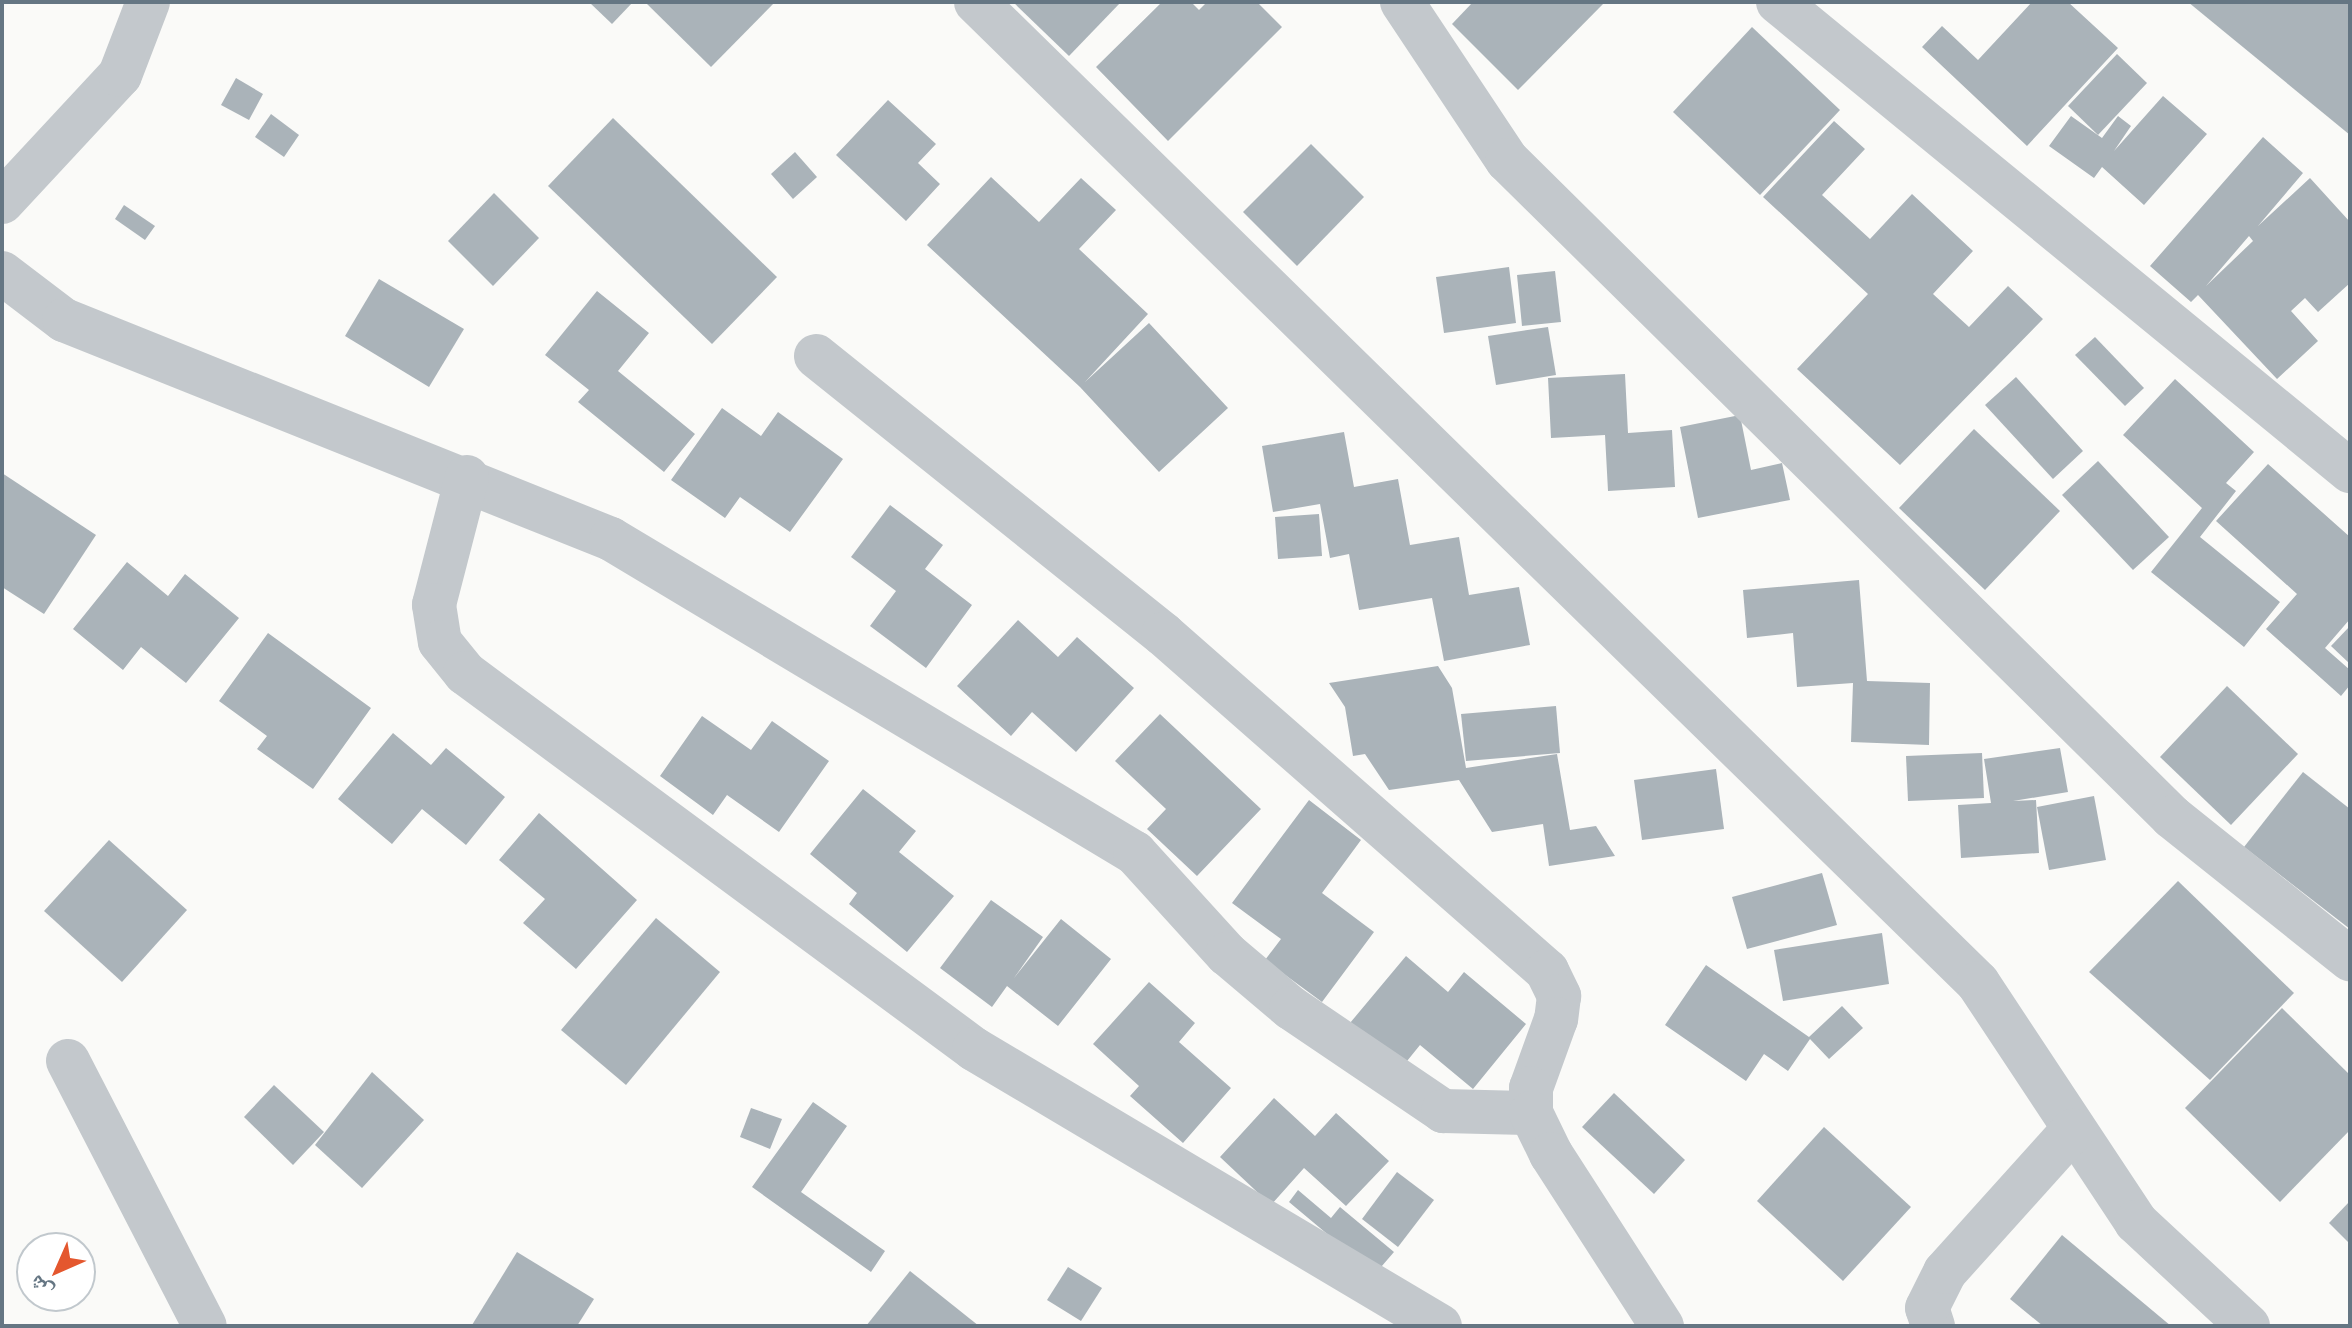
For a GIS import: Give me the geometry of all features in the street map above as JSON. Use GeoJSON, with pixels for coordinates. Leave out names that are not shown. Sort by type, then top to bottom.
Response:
{"type":"FeatureCollection","features":[{"type":"Feature","properties":{"kind":"street"},"geometry":{"type":"LineString","coordinates":[[2,202],[120,75],[148,2]]}},
{"type":"Feature","properties":{"kind":"street"},"geometry":{"type":"LineString","coordinates":[[976,2],[1978,983],[2072,1131],[2136,1222],[2248,1326]]}},
{"type":"Feature","properties":{"kind":"street"},"geometry":{"type":"LineString","coordinates":[[1402,2],[1507,160],[2172,817],[2350,959]]}},
{"type":"Feature","properties":{"kind":"street"},"geometry":{"type":"LineString","coordinates":[[1778,2],[2350,471]]}},
{"type":"Feature","properties":{"kind":"street"},"geometry":{"type":"LineString","coordinates":[[2,273],[64,320],[467,477],[611,539],[1135,853],[1227,954],[1291,1008],[1443,1111],[1531,1113]]}},
{"type":"Feature","properties":{"kind":"street"},"geometry":{"type":"LineString","coordinates":[[816,356],[1163,634],[1547,971],[1559,996],[1556,1019],[1531,1088],[1531,1113],[1551,1154],[1662,1326]]}},
{"type":"Feature","properties":{"kind":"street"},"geometry":{"type":"LineString","coordinates":[[467,477],[434,605],[440,642],[465,673],[974,1049],[1440,1326]]}},
{"type":"Feature","properties":{"kind":"street"},"geometry":{"type":"LineString","coordinates":[[68,1061],[205,1326]]}},
{"type":"Feature","properties":{"kind":"street"},"geometry":{"type":"LineString","coordinates":[[1933,1326],[1927,1308],[1945,1272],[2072,1131]]}},
{"type":"Feature","properties":{"kind":"building"},"geometry":{"type":"Polygon","coordinates":[[[589,2],[633,2],[612,24],[589,2]]]}},
{"type":"Feature","properties":{"kind":"building"},"geometry":{"type":"Polygon","coordinates":[[[645,2],[775,2],[711,67],[645,2]]]}},
{"type":"Feature","properties":{"kind":"building"},"geometry":{"type":"Polygon","coordinates":[[[1013,2],[1121,2],[1069,56],[1013,2]]]}},
{"type":"Feature","properties":{"kind":"building"},"geometry":{"type":"Polygon","coordinates":[[[1162,2],[1191,2],[1199,10],[1207,2],[1257,2],[1282,27],[1168,141],[1096,67],[1162,2]]]}},
{"type":"Feature","properties":{"kind":"building"},"geometry":{"type":"Polygon","coordinates":[[[1473,2],[1605,2],[1518,90],[1452,24],[1473,2]]]}},
{"type":"Feature","properties":{"kind":"building"},"geometry":{"type":"Polygon","coordinates":[[[2032,2],[2068,2],[2118,48],[2027,146],[1922,47],[1942,26],[1978,60],[2032,2]]]}},
{"type":"Feature","properties":{"kind":"building"},"geometry":{"type":"Polygon","coordinates":[[[2188,2],[2350,2],[2350,135],[2188,2]]]}},
{"type":"Feature","properties":{"kind":"building"},"geometry":{"type":"Polygon","coordinates":[[[1752,27],[1840,110],[1760,195],[1673,112],[1752,27]]]}},
{"type":"Feature","properties":{"kind":"building"},"geometry":{"type":"Polygon","coordinates":[[[2117,54],[2147,83],[2098,135],[2068,106],[2117,54]]]}},
{"type":"Feature","properties":{"kind":"building"},"geometry":{"type":"Polygon","coordinates":[[[236,78],[263,94],[249,120],[221,105],[236,78]]]}},
{"type":"Feature","properties":{"kind":"building"},"geometry":{"type":"Polygon","coordinates":[[[2163,96],[2207,134],[2144,205],[2102,167],[2094,178],[2049,146],[2071,116],[2102,138],[2118,116],[2131,126],[2114,151],[2163,96]]]}},
{"type":"Feature","properties":{"kind":"building"},"geometry":{"type":"Polygon","coordinates":[[[888,100],[936,144],[918,163],[940,184],[906,221],[836,155],[888,100]]]}},
{"type":"Feature","properties":{"kind":"building"},"geometry":{"type":"Polygon","coordinates":[[[271,114],[299,135],[284,157],[255,137],[271,114]]]}},
{"type":"Feature","properties":{"kind":"building"},"geometry":{"type":"Polygon","coordinates":[[[613,118],[777,277],[712,344],[548,186],[613,118]]]}},
{"type":"Feature","properties":{"kind":"building"},"geometry":{"type":"Polygon","coordinates":[[[1834,121],[1865,149],[1822,195],[1870,239],[1912,194],[1973,251],[1933,294],[1969,327],[2008,286],[2043,319],[1900,465],[1797,369],[1868,294],[1763,197],[1834,121]]]}},
{"type":"Feature","properties":{"kind":"building"},"geometry":{"type":"Polygon","coordinates":[[[2263,137],[2303,173],[2258,226],[2310,178],[2350,222],[2350,283],[2318,312],[2305,298],[2291,311],[2318,341],[2277,379],[2198,295],[2191,302],[2150,266],[2263,137]],[[2249,236],[2206,286],[2253,241],[2249,236]]]}},
{"type":"Feature","properties":{"kind":"building"},"geometry":{"type":"Polygon","coordinates":[[[1311,144],[1364,197],[1297,266],[1243,212],[1311,144]]]}},
{"type":"Feature","properties":{"kind":"building"},"geometry":{"type":"Polygon","coordinates":[[[795,152],[817,177],[793,199],[771,174],[795,152]]]}},
{"type":"Feature","properties":{"kind":"building"},"geometry":{"type":"Polygon","coordinates":[[[991,177],[1039,222],[1081,178],[1116,210],[1079,249],[1148,314],[1085,382],[1149,323],[1228,408],[1159,472],[1080,387],[927,245],[991,177]]]}},
{"type":"Feature","properties":{"kind":"building"},"geometry":{"type":"Polygon","coordinates":[[[494,193],[539,238],[493,286],[448,241],[494,193]]]}},
{"type":"Feature","properties":{"kind":"building"},"geometry":{"type":"Polygon","coordinates":[[[124,205],[155,226],[145,240],[115,219],[124,205]]]}},
{"type":"Feature","properties":{"kind":"building"},"geometry":{"type":"Polygon","coordinates":[[[1509,267],[1516,323],[1444,333],[1436,277],[1509,267]]]}},
{"type":"Feature","properties":{"kind":"building"},"geometry":{"type":"Polygon","coordinates":[[[1555,271],[1561,322],[1522,326],[1517,275],[1555,271]]]}},
{"type":"Feature","properties":{"kind":"building"},"geometry":{"type":"Polygon","coordinates":[[[379,279],[464,329],[429,387],[345,336],[379,279]]]}},
{"type":"Feature","properties":{"kind":"building"},"geometry":{"type":"Polygon","coordinates":[[[597,291],[649,333],[618,371],[695,434],[664,472],[578,402],[589,390],[545,355],[597,291]]]}},
{"type":"Feature","properties":{"kind":"building"},"geometry":{"type":"Polygon","coordinates":[[[1548,327],[1556,375],[1496,385],[1488,336],[1548,327]]]}},
{"type":"Feature","properties":{"kind":"building"},"geometry":{"type":"Polygon","coordinates":[[[2095,337],[2144,388],[2125,406],[2075,355],[2095,337]]]}},
{"type":"Feature","properties":{"kind":"building"},"geometry":{"type":"Polygon","coordinates":[[[1625,374],[1628,433],[1672,430],[1675,487],[1608,491],[1605,435],[1551,438],[1548,378],[1625,374]]]}},
{"type":"Feature","properties":{"kind":"building"},"geometry":{"type":"Polygon","coordinates":[[[2016,377],[2083,451],[2053,479],[1985,405],[2016,377]]]}},
{"type":"Feature","properties":{"kind":"building"},"geometry":{"type":"Polygon","coordinates":[[[2175,379],[2254,452],[2226,483],[2236,491],[2200,537],[2280,602],[2244,647],[2151,572],[2202,508],[2123,435],[2175,379]]]}},
{"type":"Feature","properties":{"kind":"building"},"geometry":{"type":"Polygon","coordinates":[[[722,408],[761,436],[778,412],[843,459],[790,532],[740,497],[725,518],[671,480],[722,408]]]}},
{"type":"Feature","properties":{"kind":"building"},"geometry":{"type":"Polygon","coordinates":[[[1740,415],[1751,470],[1782,463],[1790,500],[1698,518],[1680,427],[1740,415]]]}},
{"type":"Feature","properties":{"kind":"building"},"geometry":{"type":"Polygon","coordinates":[[[1974,429],[2060,511],[1985,590],[1899,508],[1974,429]]]}},
{"type":"Feature","properties":{"kind":"building"},"geometry":{"type":"Polygon","coordinates":[[[1344,432],[1354,487],[1398,479],[1410,545],[1459,537],[1469,595],[1519,587],[1530,645],[1444,661],[1432,598],[1359,610],[1349,554],[1330,558],[1320,504],[1273,512],[1262,446],[1344,432]]]}},
{"type":"Feature","properties":{"kind":"building"},"geometry":{"type":"Polygon","coordinates":[[[2098,461],[2169,537],[2133,570],[2062,495],[2098,461]]]}},
{"type":"Feature","properties":{"kind":"building"},"geometry":{"type":"Polygon","coordinates":[[[2268,464],[2350,537],[2350,619],[2325,648],[2350,670],[2350,685],[2341,696],[2266,629],[2297,594],[2216,521],[2268,464]]]}},
{"type":"Feature","properties":{"kind":"building"},"geometry":{"type":"Polygon","coordinates":[[[2,473],[96,535],[44,614],[2,587],[2,473]]]}},
{"type":"Feature","properties":{"kind":"building"},"geometry":{"type":"Polygon","coordinates":[[[890,505],[943,545],[925,569],[972,605],[926,668],[870,626],[896,591],[851,557],[890,505]]]}},
{"type":"Feature","properties":{"kind":"building"},"geometry":{"type":"Polygon","coordinates":[[[1319,514],[1322,556],[1278,559],[1275,517],[1319,514]]]}},
{"type":"Feature","properties":{"kind":"building"},"geometry":{"type":"Polygon","coordinates":[[[127,562],[168,596],[185,574],[239,618],[186,683],[141,647],[123,670],[73,629],[127,562]]]}},
{"type":"Feature","properties":{"kind":"building"},"geometry":{"type":"Polygon","coordinates":[[[1859,580],[1867,681],[1930,683],[1929,745],[1851,742],[1853,683],[1797,687],[1793,633],[1747,638],[1743,590],[1859,580]]]}},
{"type":"Feature","properties":{"kind":"building"},"geometry":{"type":"Polygon","coordinates":[[[1018,620],[1058,657],[1077,637],[1134,688],[1076,752],[1032,712],[1011,736],[957,686],[1018,620]]]}},
{"type":"Feature","properties":{"kind":"building"},"geometry":{"type":"Polygon","coordinates":[[[2350,626],[2350,664],[2331,646],[2350,626]]]}},
{"type":"Feature","properties":{"kind":"building"},"geometry":{"type":"Polygon","coordinates":[[[268,633],[371,708],[313,789],[257,749],[267,736],[219,701],[268,633]]]}},
{"type":"Feature","properties":{"kind":"building"},"geometry":{"type":"Polygon","coordinates":[[[1438,666],[1452,688],[1466,768],[1557,754],[1570,830],[1596,826],[1615,856],[1549,866],[1543,824],[1492,832],[1459,780],[1389,790],[1365,754],[1353,756],[1345,707],[1329,683],[1438,666]]]}},
{"type":"Feature","properties":{"kind":"building"},"geometry":{"type":"Polygon","coordinates":[[[2227,686],[2298,754],[2231,825],[2160,757],[2227,686]]]}},
{"type":"Feature","properties":{"kind":"building"},"geometry":{"type":"Polygon","coordinates":[[[1556,706],[1560,753],[1466,761],[1461,714],[1556,706]]]}},
{"type":"Feature","properties":{"kind":"building"},"geometry":{"type":"Polygon","coordinates":[[[1160,714],[1261,809],[1197,876],[1147,829],[1166,809],[1115,761],[1160,714]]]}},
{"type":"Feature","properties":{"kind":"building"},"geometry":{"type":"Polygon","coordinates":[[[702,716],[751,750],[772,721],[829,761],[779,832],[727,795],[713,815],[660,776],[702,716]]]}},
{"type":"Feature","properties":{"kind":"building"},"geometry":{"type":"Polygon","coordinates":[[[393,733],[431,765],[446,748],[505,797],[466,845],[422,809],[392,844],[338,799],[393,733]]]}},
{"type":"Feature","properties":{"kind":"building"},"geometry":{"type":"Polygon","coordinates":[[[2060,748],[2068,792],[2013,801],[2036,800],[2039,853],[1961,858],[1958,805],[1991,803],[1984,759],[2060,748]]]}},
{"type":"Feature","properties":{"kind":"building"},"geometry":{"type":"Polygon","coordinates":[[[1982,753],[1984,798],[1908,801],[1906,756],[1982,753]]]}},
{"type":"Feature","properties":{"kind":"building"},"geometry":{"type":"Polygon","coordinates":[[[1716,769],[1724,829],[1642,840],[1634,780],[1716,769]]]}},
{"type":"Feature","properties":{"kind":"building"},"geometry":{"type":"Polygon","coordinates":[[[2303,772],[2350,809],[2350,929],[2244,847],[2303,772]]]}},
{"type":"Feature","properties":{"kind":"building"},"geometry":{"type":"Polygon","coordinates":[[[863,789],[916,831],[899,852],[954,896],[907,952],[849,904],[857,893],[810,854],[863,789]]]}},
{"type":"Feature","properties":{"kind":"building"},"geometry":{"type":"Polygon","coordinates":[[[2094,796],[2106,860],[2049,870],[2037,807],[2094,796]]]}},
{"type":"Feature","properties":{"kind":"building"},"geometry":{"type":"Polygon","coordinates":[[[1309,800],[1361,840],[1322,893],[1374,932],[1322,1002],[1265,960],[1281,939],[1232,903],[1309,800]]]}},
{"type":"Feature","properties":{"kind":"building"},"geometry":{"type":"Polygon","coordinates":[[[539,813],[637,900],[576,969],[523,923],[545,899],[499,860],[539,813]]]}},
{"type":"Feature","properties":{"kind":"building"},"geometry":{"type":"Polygon","coordinates":[[[109,840],[187,910],[122,982],[44,911],[109,840]]]}},
{"type":"Feature","properties":{"kind":"building"},"geometry":{"type":"Polygon","coordinates":[[[1822,873],[1837,925],[1747,949],[1732,897],[1822,873]]]}},
{"type":"Feature","properties":{"kind":"building"},"geometry":{"type":"Polygon","coordinates":[[[2178,881],[2294,993],[2210,1080],[2089,972],[2178,881]]]}},
{"type":"Feature","properties":{"kind":"building"},"geometry":{"type":"Polygon","coordinates":[[[991,900],[1043,937],[1014,978],[1061,919],[1111,959],[1058,1026],[1007,986],[992,1007],[940,968],[991,900]]]}},
{"type":"Feature","properties":{"kind":"building"},"geometry":{"type":"Polygon","coordinates":[[[656,918],[720,972],[626,1085],[561,1030],[656,918]]]}},
{"type":"Feature","properties":{"kind":"building"},"geometry":{"type":"Polygon","coordinates":[[[1882,933],[1889,984],[1783,1001],[1774,950],[1882,933]]]}},
{"type":"Feature","properties":{"kind":"building"},"geometry":{"type":"Polygon","coordinates":[[[1406,956],[1448,992],[1464,972],[1526,1024],[1473,1089],[1420,1045],[1403,1066],[1350,1023],[1406,956]]]}},
{"type":"Feature","properties":{"kind":"building"},"geometry":{"type":"Polygon","coordinates":[[[1706,965],[1809,1037],[1842,1006],[1863,1028],[1829,1059],[1810,1039],[1788,1071],[1764,1054],[1746,1081],[1665,1025],[1706,965]]]}},
{"type":"Feature","properties":{"kind":"building"},"geometry":{"type":"Polygon","coordinates":[[[1149,982],[1195,1023],[1179,1042],[1231,1088],[1183,1143],[1130,1096],[1139,1086],[1093,1044],[1149,982]]]}},
{"type":"Feature","properties":{"kind":"building"},"geometry":{"type":"Polygon","coordinates":[[[2282,1008],[2350,1075],[2350,1130],[2280,1202],[2185,1108],[2282,1008]]]}},
{"type":"Feature","properties":{"kind":"building"},"geometry":{"type":"Polygon","coordinates":[[[372,1072],[424,1120],[362,1188],[315,1145],[372,1072]]]}},
{"type":"Feature","properties":{"kind":"building"},"geometry":{"type":"Polygon","coordinates":[[[274,1085],[324,1132],[293,1165],[244,1117],[274,1085]]]}},
{"type":"Feature","properties":{"kind":"building"},"geometry":{"type":"Polygon","coordinates":[[[1614,1093],[1685,1160],[1654,1194],[1582,1127],[1614,1093]]]}},
{"type":"Feature","properties":{"kind":"building"},"geometry":{"type":"Polygon","coordinates":[[[1274,1098],[1315,1136],[1336,1113],[1389,1161],[1346,1206],[1304,1168],[1271,1205],[1220,1157],[1274,1098]]]}},
{"type":"Feature","properties":{"kind":"building"},"geometry":{"type":"Polygon","coordinates":[[[813,1102],[847,1126],[801,1192],[885,1251],[871,1272],[752,1187],[813,1102]]]}},
{"type":"Feature","properties":{"kind":"building"},"geometry":{"type":"Polygon","coordinates":[[[751,1108],[782,1119],[770,1149],[740,1137],[751,1108]]]}},
{"type":"Feature","properties":{"kind":"building"},"geometry":{"type":"Polygon","coordinates":[[[1824,1127],[1911,1207],[1843,1281],[1757,1201],[1824,1127]]]}},
{"type":"Feature","properties":{"kind":"building"},"geometry":{"type":"Polygon","coordinates":[[[1397,1172],[1434,1200],[1398,1247],[1362,1219],[1397,1172]]]}},
{"type":"Feature","properties":{"kind":"building"},"geometry":{"type":"Polygon","coordinates":[[[1298,1190],[1331,1218],[1340,1207],[1394,1252],[1375,1274],[1289,1202],[1298,1190]]]}},
{"type":"Feature","properties":{"kind":"building"},"geometry":{"type":"Polygon","coordinates":[[[2350,1201],[2350,1244],[2329,1223],[2350,1201]]]}},
{"type":"Feature","properties":{"kind":"building"},"geometry":{"type":"Polygon","coordinates":[[[2062,1235],[2171,1326],[2043,1326],[2010,1299],[2062,1235]]]}},
{"type":"Feature","properties":{"kind":"building"},"geometry":{"type":"Polygon","coordinates":[[[517,1252],[594,1299],[577,1326],[472,1325],[517,1252]]]}},
{"type":"Feature","properties":{"kind":"building"},"geometry":{"type":"Polygon","coordinates":[[[1068,1267],[1102,1288],[1081,1321],[1047,1300],[1068,1267]]]}},
{"type":"Feature","properties":{"kind":"building"},"geometry":{"type":"Polygon","coordinates":[[[910,1271],[979,1326],[866,1326],[910,1271]]]}}]}
